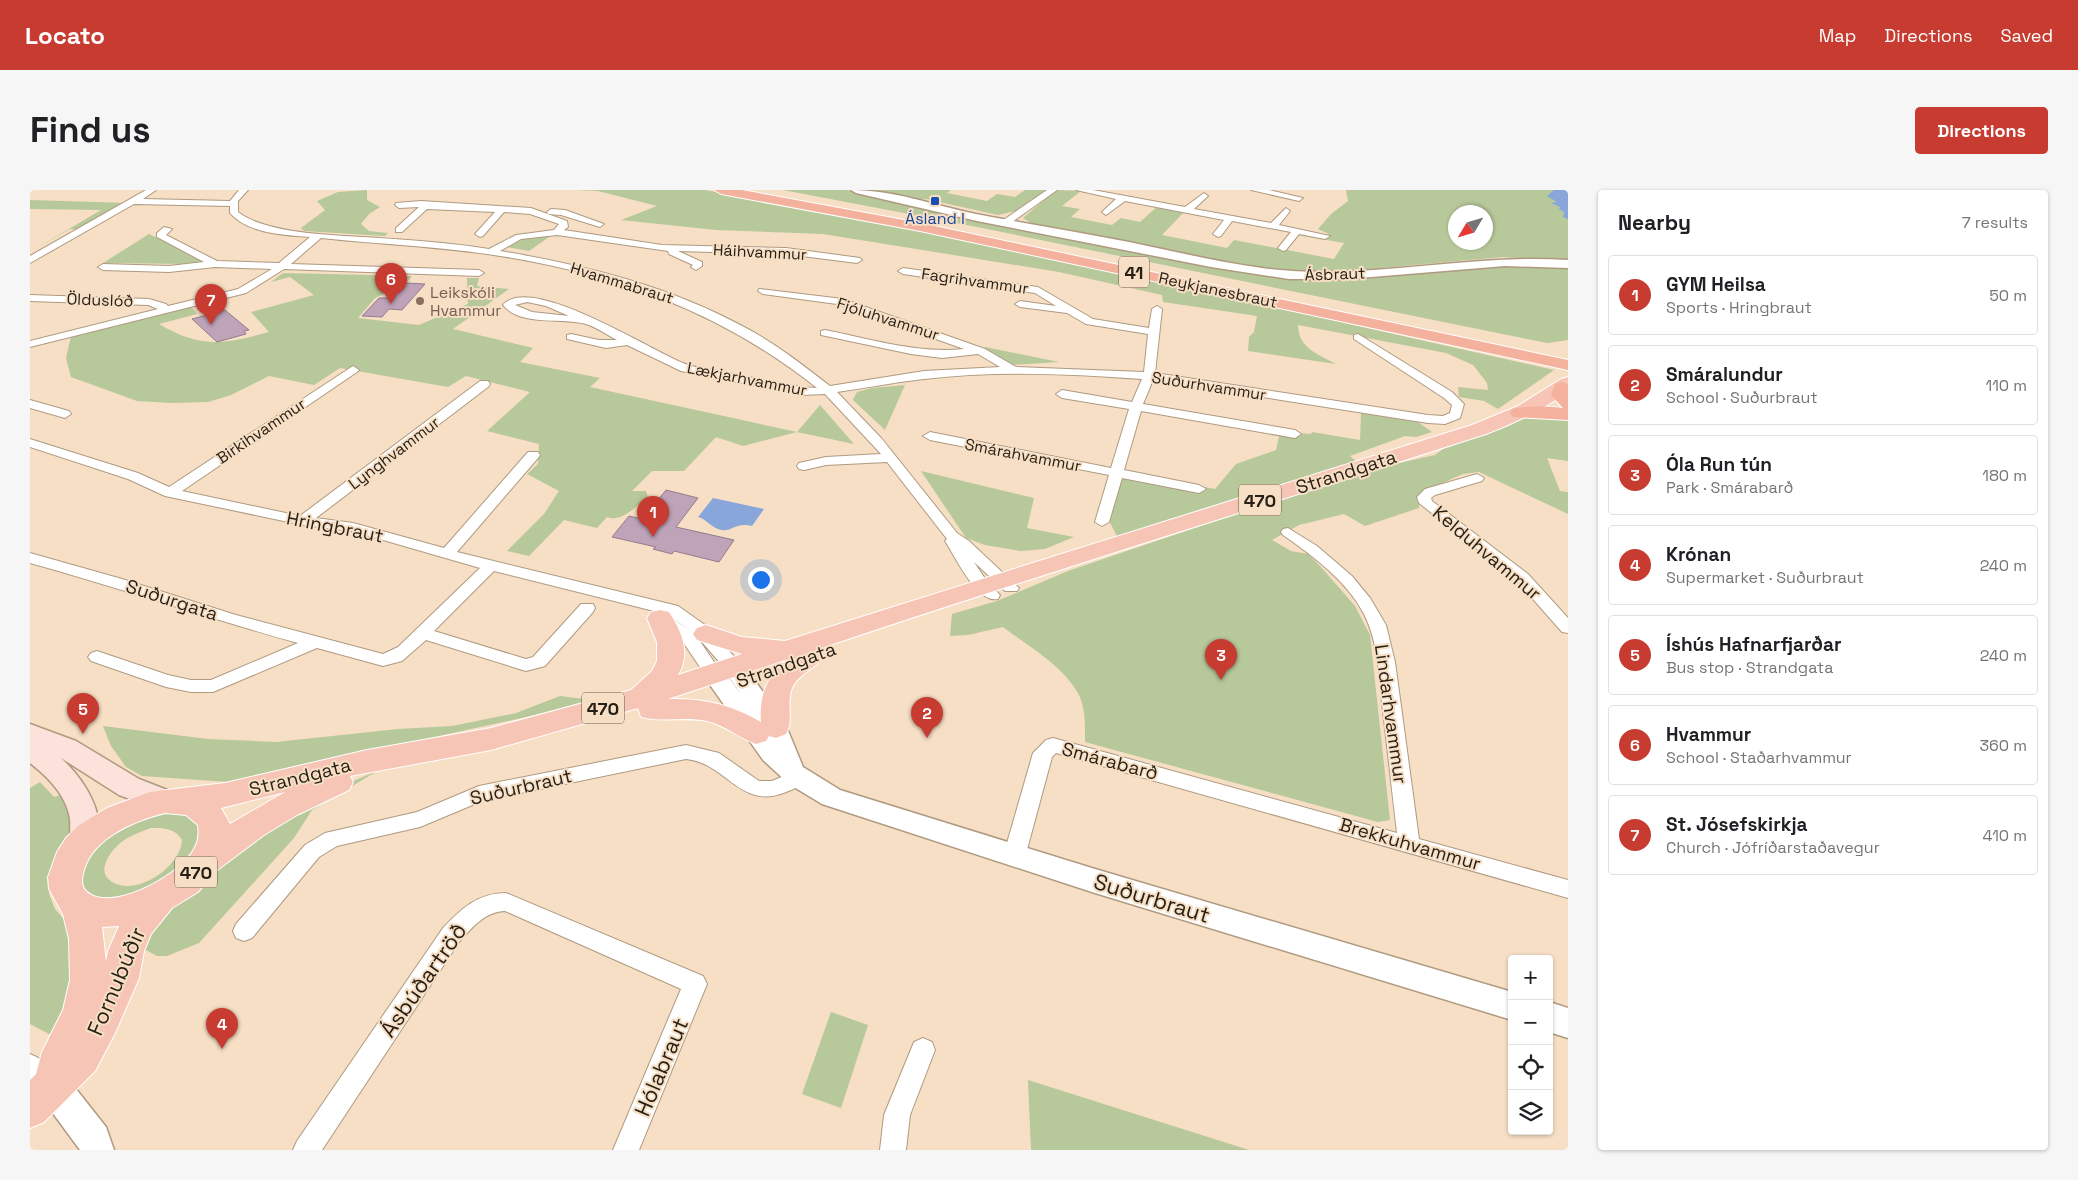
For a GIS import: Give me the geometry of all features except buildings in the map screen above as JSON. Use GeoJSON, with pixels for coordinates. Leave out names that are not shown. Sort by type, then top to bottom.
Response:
{"type":"FeatureCollection","features":[{"type":"Feature","properties":{"kind":"highway","name":"Reykjanesbraut"},"geometry":{"type":"LineString","coordinates":[[721,190],[912,225],[1561,361]]}},
{"type":"Feature","properties":{"kind":"highway","name":"Reykjanesbraut"},"geometry":{"type":"LineString","coordinates":[[762,190],[924,220],[1561,361]]}},
{"type":"Feature","properties":{"kind":"highway"},"geometry":{"type":"LineString","coordinates":[[1533,403],[1541,412],[1567,402]]}},
{"type":"Feature","properties":{"kind":"highway"},"geometry":{"type":"LineString","coordinates":[[1533,403],[1567,402]]}},
{"type":"Feature","properties":{"kind":"main road","name":"Strandgata"},"geometry":{"type":"LineString","coordinates":[[30,734],[66,748],[128,787],[172,801],[232,793],[367,761],[491,739],[570,733],[606,725],[645,704],[1060,567],[1074,559],[1447,439],[1478,431],[1533,403],[1561,361]]}},
{"type":"Feature","properties":{"kind":"main road"},"geometry":{"type":"LineString","coordinates":[[652,612],[671,640],[672,657],[663,676],[645,704],[710,709],[766,730],[782,678],[810,650]]}},
{"type":"Feature","properties":{"kind":"main road"},"geometry":{"type":"LineString","coordinates":[[706,634],[722,641],[758,649],[810,650]]}},
{"type":"Feature","properties":{"kind":"main road"},"geometry":{"type":"LineString","coordinates":[[30,750],[58,774],[78,799],[84,819],[84,841]]}},
{"type":"Feature","properties":{"kind":"main road","name":"Strandgata"},"geometry":{"type":"LineString","coordinates":[[205,861],[244,831],[307,795],[348,777],[422,752]]}},
{"type":"Feature","properties":{"kind":"main road","name":"470"},"geometry":{"type":"LineString","coordinates":[[172,801],[196,804],[210,813],[216,827],[215,843],[205,861],[178,888],[138,907],[115,912],[95,911],[79,906],[69,896],[65,884],[66,870],[84,841],[101,826],[122,814],[144,805],[172,801]]}},
{"type":"Feature","properties":{"kind":"main road","name":"Fornubúðir"},"geometry":{"type":"LineString","coordinates":[[38,1087],[81,1058],[102,1020],[121,978],[126,951],[138,925],[160,898]]}},
{"type":"Feature","properties":{"kind":"main road","name":"Fornubúðir"},"geometry":{"type":"LineString","coordinates":[[38,1087],[62,1052],[81,1013],[88,980],[87,939],[79,906]]}},
{"type":"Feature","properties":{"kind":"street"},"geometry":{"type":"LineString","coordinates":[[30,260],[152,190]]}},
{"type":"Feature","properties":{"kind":"street"},"geometry":{"type":"LineString","coordinates":[[133,201],[233,204],[244,190]]}},
{"type":"Feature","properties":{"kind":"street","name":"Ásbraut"},"geometry":{"type":"LineString","coordinates":[[856,190],[1234,267],[1300,276],[1355,275],[1510,261],[1568,264]]}},
{"type":"Feature","properties":{"kind":"street"},"geometry":{"type":"LineString","coordinates":[[1007,221],[1053,190]]}},
{"type":"Feature","properties":{"kind":"street"},"geometry":{"type":"LineString","coordinates":[[1080,190],[1113,193],[1123,198],[1325,236]]}},
{"type":"Feature","properties":{"kind":"street"},"geometry":{"type":"LineString","coordinates":[[1255,190],[1299,198]]}},
{"type":"Feature","properties":{"kind":"street"},"geometry":{"type":"LineString","coordinates":[[1187,210],[1204,196]]}},
{"type":"Feature","properties":{"kind":"street"},"geometry":{"type":"LineString","coordinates":[[1106,212],[1123,198]]}},
{"type":"Feature","properties":{"kind":"street","name":"Hvammabraut"},"geometry":{"type":"LineString","coordinates":[[233,204],[236,215],[248,223],[278,231],[492,251],[530,257],[588,271],[652,290],[709,314],[757,340],[796,365],[846,407],[952,536],[964,544],[996,587]]}},
{"type":"Feature","properties":{"kind":"street"},"geometry":{"type":"LineString","coordinates":[[399,205],[421,204],[425,206],[502,209],[539,214],[564,223],[563,227],[557,232]]}},
{"type":"Feature","properties":{"kind":"street"},"geometry":{"type":"LineString","coordinates":[[399,230],[425,206]]}},
{"type":"Feature","properties":{"kind":"street"},"geometry":{"type":"LineString","coordinates":[[480,234],[502,209]]}},
{"type":"Feature","properties":{"kind":"street"},"geometry":{"type":"LineString","coordinates":[[1273,226],[1286,211]]}},
{"type":"Feature","properties":{"kind":"street"},"geometry":{"type":"LineString","coordinates":[[539,214],[562,212],[600,224]]}},
{"type":"Feature","properties":{"kind":"street"},"geometry":{"type":"LineString","coordinates":[[1218,234],[1230,218]]}},
{"type":"Feature","properties":{"kind":"street"},"geometry":{"type":"LineString","coordinates":[[167,229],[160,235],[215,264]]}},
{"type":"Feature","properties":{"kind":"street"},"geometry":{"type":"LineString","coordinates":[[1283,248],[1297,231]]}},
{"type":"Feature","properties":{"kind":"street","name":"Háihvammur"},"geometry":{"type":"LineString","coordinates":[[492,251],[519,237],[557,232],[662,248],[786,251],[857,260]]}},
{"type":"Feature","properties":{"kind":"street"},"geometry":{"type":"LineString","coordinates":[[30,344],[247,289],[266,279],[319,235]]}},
{"type":"Feature","properties":{"kind":"street","name":"Háihvammur"},"geometry":{"type":"LineString","coordinates":[[662,248],[698,264],[696,267]]}},
{"type":"Feature","properties":{"kind":"street"},"geometry":{"type":"LineString","coordinates":[[103,267],[170,269],[215,264],[479,273]]}},
{"type":"Feature","properties":{"kind":"street","name":"Fagrihvammur"},"geometry":{"type":"LineString","coordinates":[[903,271],[1038,290],[1090,322]]}},
{"type":"Feature","properties":{"kind":"street","name":"Fjóluhvammur"},"geometry":{"type":"LineString","coordinates":[[763,291],[839,301],[981,351],[1014,370]]}},
{"type":"Feature","properties":{"kind":"street","name":"Ölduslóð"},"geometry":{"type":"LineString","coordinates":[[30,298],[149,302],[162,306],[165,311]]}},
{"type":"Feature","properties":{"kind":"street","name":"Lækjarhvammur"},"geometry":{"type":"LineString","coordinates":[[586,321],[514,310],[508,305],[517,300],[543,302],[586,321],[681,367],[708,374],[795,390],[814,392],[828,390]]}},
{"type":"Feature","properties":{"kind":"street","name":"Fagrihvammur"},"geometry":{"type":"LineString","coordinates":[[1020,304],[1071,311]]}},
{"type":"Feature","properties":{"kind":"street"},"geometry":{"type":"LineString","coordinates":[[1102,522],[1136,407],[1149,376],[1157,309]]}},
{"type":"Feature","properties":{"kind":"street","name":"Fagrihvammur"},"geometry":{"type":"LineString","coordinates":[[1053,318],[1154,332]]}},
{"type":"Feature","properties":{"kind":"street","name":"Fjóluhvammur"},"geometry":{"type":"LineString","coordinates":[[825,333],[942,355],[981,351]]}},
{"type":"Feature","properties":{"kind":"street"},"geometry":{"type":"LineString","coordinates":[[571,337],[605,345],[616,345],[627,341]]}},
{"type":"Feature","properties":{"kind":"street","name":"Suðurhvammur"},"geometry":{"type":"LineString","coordinates":[[828,390],[924,375],[1014,370],[1096,372],[1149,376],[1428,419],[1445,420],[1456,415],[1458,404],[1448,395],[1358,337]]}},
{"type":"Feature","properties":{"kind":"street","name":"Lækjarhvammur"},"geometry":{"type":"LineString","coordinates":[[636,355],[667,360]]}},
{"type":"Feature","properties":{"kind":"street","name":"Birkihvammur"},"geometry":{"type":"LineString","coordinates":[[170,493],[353,370]]}},
{"type":"Feature","properties":{"kind":"street","name":"Lynghvammur"},"geometry":{"type":"LineString","coordinates":[[303,521],[484,384]]}},
{"type":"Feature","properties":{"kind":"street"},"geometry":{"type":"LineString","coordinates":[[1062,394],[1295,434]]}},
{"type":"Feature","properties":{"kind":"street"},"geometry":{"type":"LineString","coordinates":[[30,404],[65,414]]}},
{"type":"Feature","properties":{"kind":"street","name":"Smárahvammur"},"geometry":{"type":"LineString","coordinates":[[930,436],[1199,489]]}},
{"type":"Feature","properties":{"kind":"street","name":"Hringbraut"},"geometry":{"type":"LineString","coordinates":[[30,443],[133,476],[170,493],[303,521],[353,527],[652,612],[689,638],[728,677]]}},
{"type":"Feature","properties":{"kind":"street"},"geometry":{"type":"LineString","coordinates":[[447,554],[534,455]]}},
{"type":"Feature","properties":{"kind":"street"},"geometry":{"type":"LineString","coordinates":[[804,466],[826,461],[888,458]]}},
{"type":"Feature","properties":{"kind":"street","name":"Kelduhvammur"},"geometry":{"type":"LineString","coordinates":[[1477,478],[1430,492],[1424,497],[1426,503],[1522,577],[1568,628]]}},
{"type":"Feature","properties":{"kind":"street","name":"Lindarhvammur"},"geometry":{"type":"LineString","coordinates":[[1288,532],[1309,546],[1334,567],[1372,614],[1384,645],[1409,844]]}},
{"type":"Feature","properties":{"kind":"street","name":"Hvammabraut"},"geometry":{"type":"LineString","coordinates":[[952,536],[954,546],[996,587]]}},
{"type":"Feature","properties":{"kind":"street","name":"Suðurgata"},"geometry":{"type":"LineString","coordinates":[[30,558],[116,582],[230,619],[383,660],[396,657],[491,566]]}},
{"type":"Feature","properties":{"kind":"street"},"geometry":{"type":"LineString","coordinates":[[423,633],[526,665],[534,664],[539,662],[587,608]]}},
{"type":"Feature","properties":{"kind":"street","name":"Hringbraut"},"geometry":{"type":"LineString","coordinates":[[652,612],[672,610],[706,634],[728,677]]}},
{"type":"Feature","properties":{"kind":"street"},"geometry":{"type":"LineString","coordinates":[[98,657],[166,681],[191,686],[213,686],[315,642]]}},
{"type":"Feature","properties":{"kind":"street","name":"Suðurbraut"},"geometry":{"type":"LineString","coordinates":[[728,677],[766,730],[772,754],[795,774],[831,797],[1014,857],[1508,1005]]}},
{"type":"Feature","properties":{"kind":"street","name":"Smárabarð"},"geometry":{"type":"LineString","coordinates":[[1014,857],[1043,753],[1053,745],[1253,800]]}},
{"type":"Feature","properties":{"kind":"street","name":"Suðurbraut"},"geometry":{"type":"LineString","coordinates":[[244,930],[312,851],[332,839],[420,819],[479,794],[686,752],[703,754],[718,760],[743,783],[758,789],[773,789],[795,774]]}},
{"type":"Feature","properties":{"kind":"street","name":"Brekkuhvammur"},"geometry":{"type":"LineString","coordinates":[[1253,800],[1568,889]]}},
{"type":"Feature","properties":{"kind":"street","name":"Ásbúðartröð"},"geometry":{"type":"LineString","coordinates":[[306,1150],[451,935],[472,912],[484,904],[506,902],[695,984]]}},
{"type":"Feature","properties":{"kind":"street","name":"Hólabraut"},"geometry":{"type":"LineString","coordinates":[[626,1150],[695,984]]}},
{"type":"Feature","properties":{"kind":"street"},"geometry":{"type":"LineString","coordinates":[[1553,1018],[1568,1023]]}},
{"type":"Feature","properties":{"kind":"street"},"geometry":{"type":"LineString","coordinates":[[894,1150],[897,1115],[913,1070],[923,1050]]}},
{"type":"Feature","properties":{"kind":"street"},"geometry":{"type":"LineString","coordinates":[[38,1087],[94,1139],[98,1150]]}},
{"type":"Feature","properties":{"kind":"green space"},"geometry":{"type":"Polygon","coordinates":[[[367,190],[367,200],[380,207],[369,214],[361,224],[369,231],[388,233],[385,236],[304,231],[301,228],[325,210],[317,201],[338,192],[367,190]]]}},
{"type":"Feature","properties":{"kind":"green space"},"geometry":{"type":"Polygon","coordinates":[[[575,190],[705,190],[833,212],[1283,309],[1554,370],[1498,409],[1484,401],[1459,397],[1458,387],[1488,390],[1487,383],[1473,365],[1446,353],[1298,325],[1301,339],[1305,345],[1336,364],[1248,351],[1249,337],[1254,332],[1257,316],[1163,302],[1162,295],[1059,272],[823,234],[716,230],[621,220],[657,206],[598,191],[575,190]]]}},
{"type":"Feature","properties":{"kind":"green space"},"geometry":{"type":"Polygon","coordinates":[[[783,190],[846,190],[1247,273],[1287,278],[1340,280],[1499,265],[1568,267],[1568,340],[1547,343],[972,226],[783,190]]]}},
{"type":"Feature","properties":{"kind":"green space"},"geometry":{"type":"Polygon","coordinates":[[[865,190],[951,190],[947,193],[987,201],[997,194],[1015,197],[1025,190],[1048,190],[1016,211],[998,215],[926,199],[910,199],[865,190]]]}},
{"type":"Feature","properties":{"kind":"green space"},"geometry":{"type":"Polygon","coordinates":[[[1056,190],[1081,191],[1062,206],[1080,209],[1071,217],[1112,225],[1121,218],[1140,222],[1158,206],[1185,211],[1162,235],[1227,248],[1234,240],[1334,259],[1344,243],[1297,235],[1299,232],[1326,237],[1329,234],[1318,229],[1331,214],[1348,201],[1346,190],[1568,190],[1568,261],[1503,257],[1325,273],[1261,270],[1031,223],[1023,218],[1056,190]]]}},
{"type":"Feature","properties":{"kind":"green space"},"geometry":{"type":"Polygon","coordinates":[[[30,200],[127,203],[81,230],[70,229],[30,252],[101,210],[30,209],[30,200]]]}},
{"type":"Feature","properties":{"kind":"green space"},"geometry":{"type":"Polygon","coordinates":[[[149,234],[207,262],[189,264],[103,263],[149,234]]]}},
{"type":"Feature","properties":{"kind":"green space"},"geometry":{"type":"Polygon","coordinates":[[[552,235],[529,251],[506,247],[527,237],[552,235]]]}},
{"type":"Feature","properties":{"kind":"green space"},"geometry":{"type":"Polygon","coordinates":[[[283,273],[412,276],[405,284],[375,298],[358,318],[419,325],[468,304],[467,278],[479,278],[477,286],[509,289],[453,329],[533,348],[520,362],[600,378],[590,387],[797,432],[743,446],[716,437],[684,471],[652,471],[632,491],[646,491],[648,497],[629,512],[618,518],[607,517],[597,528],[564,520],[529,556],[507,551],[544,514],[559,491],[527,474],[538,464],[539,444],[487,431],[530,392],[466,376],[448,387],[340,368],[314,385],[269,376],[231,395],[208,402],[171,403],[137,401],[71,377],[66,358],[71,336],[191,306],[197,314],[159,324],[188,337],[213,342],[239,339],[269,332],[251,312],[314,295],[290,277],[271,282],[283,273]]]}},
{"type":"Feature","properties":{"kind":"green space"},"geometry":{"type":"Polygon","coordinates":[[[985,347],[1059,362],[1012,365],[985,350],[985,347]]]}},
{"type":"Feature","properties":{"kind":"green space"},"geometry":{"type":"Polygon","coordinates":[[[905,385],[885,430],[853,400],[857,392],[872,388],[905,385]]]}},
{"type":"Feature","properties":{"kind":"green space"},"geometry":{"type":"Polygon","coordinates":[[[820,405],[854,444],[797,432],[820,405]]]}},
{"type":"Feature","properties":{"kind":"green space"},"geometry":{"type":"Polygon","coordinates":[[[1361,413],[1418,422],[1432,432],[1416,437],[1405,436],[1350,456],[1357,462],[1118,538],[1106,515],[1123,471],[1215,489],[1236,464],[1276,450],[1280,432],[1311,434],[1312,432],[1360,440],[1361,413]]]}},
{"type":"Feature","properties":{"kind":"green space"},"geometry":{"type":"Polygon","coordinates":[[[1521,417],[1568,419],[1568,461],[1547,458],[1560,491],[1568,492],[1568,514],[1479,472],[1463,474],[1420,493],[1419,508],[1365,526],[1344,514],[1299,525],[1272,540],[1291,551],[1308,554],[1355,606],[1370,635],[1390,820],[1378,822],[1085,742],[1084,711],[1081,699],[1071,683],[1044,657],[1003,627],[968,635],[950,636],[952,614],[997,601],[1068,571],[1227,517],[1399,463],[1435,455],[1447,446],[1521,417]]]}},
{"type":"Feature","properties":{"kind":"green space"},"geometry":{"type":"Polygon","coordinates":[[[921,471],[1034,498],[1027,528],[1074,537],[1045,549],[1021,551],[985,545],[966,538],[921,471]]]}},
{"type":"Feature","properties":{"kind":"green space"},"geometry":{"type":"Polygon","coordinates":[[[560,696],[600,701],[228,782],[142,776],[126,767],[111,746],[103,726],[208,739],[276,742],[398,729],[452,726],[516,713],[560,696]]]}},
{"type":"Feature","properties":{"kind":"green space"},"geometry":{"type":"Polygon","coordinates":[[[379,770],[312,810],[294,838],[199,943],[167,956],[157,956],[146,950],[140,942],[218,854],[330,791],[379,770]]]}},
{"type":"Feature","properties":{"kind":"green space"},"geometry":{"type":"Polygon","coordinates":[[[40,782],[54,797],[62,795],[77,829],[51,876],[49,894],[55,909],[68,924],[75,993],[51,1035],[30,1024],[30,788],[40,782]]]}},
{"type":"Feature","properties":{"kind":"green space"},"geometry":{"type":"Polygon","coordinates":[[[164,812],[182,812],[204,827],[191,870],[113,905],[85,893],[80,880],[83,865],[92,850],[125,824],[164,812]],[[151,828],[121,842],[111,853],[107,859],[104,871],[112,882],[122,886],[133,886],[156,877],[174,860],[180,850],[182,840],[173,831],[151,828]]]}},
{"type":"Feature","properties":{"kind":"green space"},"geometry":{"type":"Polygon","coordinates":[[[831,1012],[868,1025],[841,1108],[802,1094],[831,1012]]]}},
{"type":"Feature","properties":{"kind":"green space"},"geometry":{"type":"Polygon","coordinates":[[[1028,1080],[1249,1150],[1031,1150],[1028,1080]]]}},
{"type":"Feature","properties":{"kind":"water"},"geometry":{"type":"Polygon","coordinates":[[[1554,190],[1568,190],[1568,219],[1563,217],[1564,212],[1559,209],[1560,207],[1551,203],[1557,202],[1547,196],[1554,190]]]}},
{"type":"Feature","properties":{"kind":"water"},"geometry":{"type":"Polygon","coordinates":[[[713,498],[764,509],[752,526],[742,525],[729,530],[722,530],[715,528],[698,517],[713,498]]]}},
{"type":"Feature","properties":{"kind":"place","name":"Ásland I"},"geometry":{"type":"Point","coordinates":[935,201]}},
{"type":"Feature","properties":{"kind":"place","name":"Leikskóli Hvammur"},"geometry":{"type":"Point","coordinates":[420,301]}},
{"type":"Feature","properties":{"kind":"place","name":"Hvammur"},"geometry":{"type":"Point","coordinates":[391,304]}},
{"type":"Feature","properties":{"kind":"place","name":"St. Jósefskirkja"},"geometry":{"type":"Point","coordinates":[211,325]}},
{"type":"Feature","properties":{"kind":"place","name":"GYM Heilsa"},"geometry":{"type":"Point","coordinates":[653,537]}},
{"type":"Feature","properties":{"kind":"place","name":"Óla Run tún"},"geometry":{"type":"Point","coordinates":[1221,680]}},
{"type":"Feature","properties":{"kind":"place","name":"Íshús Hafnarfjarðar"},"geometry":{"type":"Point","coordinates":[83,734]}},
{"type":"Feature","properties":{"kind":"place","name":"Smáralundur"},"geometry":{"type":"Point","coordinates":[927,738]}},
{"type":"Feature","properties":{"kind":"place","name":"Krónan"},"geometry":{"type":"Point","coordinates":[222,1049]}}]}
